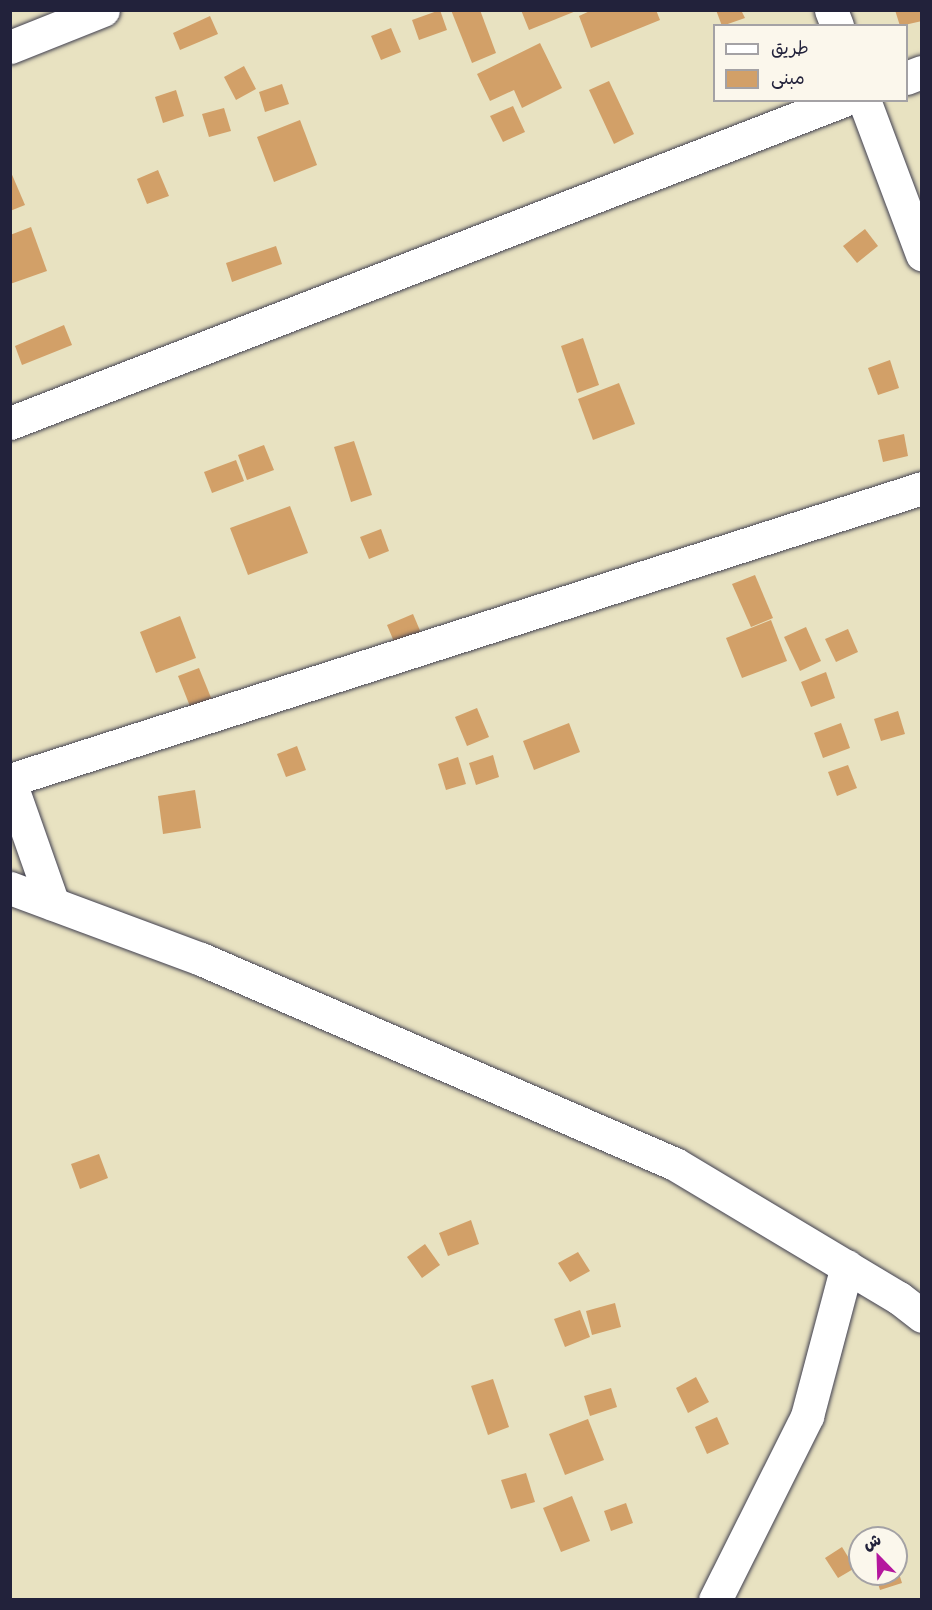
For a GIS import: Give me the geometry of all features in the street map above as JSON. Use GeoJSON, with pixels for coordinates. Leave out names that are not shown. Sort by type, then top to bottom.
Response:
{"type":"FeatureCollection","features":[{"type":"Feature","properties":{"kind":"street"},"geometry":{"type":"LineString","coordinates":[[10,46],[104,10]]}},
{"type":"Feature","properties":{"kind":"street"},"geometry":{"type":"LineString","coordinates":[[10,423],[839,102]]}},
{"type":"Feature","properties":{"kind":"street"},"geometry":{"type":"LineString","coordinates":[[865,102],[921,254]]}},
{"type":"Feature","properties":{"kind":"street"},"geometry":{"type":"LineString","coordinates":[[53,904],[10,781],[921,488]]}},
{"type":"Feature","properties":{"kind":"street"},"geometry":{"type":"LineString","coordinates":[[10,888],[201,959],[675,1164],[899,1298],[921,1316]]}},
{"type":"Feature","properties":{"kind":"street"},"geometry":{"type":"LineString","coordinates":[[715,1599],[807,1416],[847,1266]]}},
{"type":"Feature","properties":{"kind":"building"},"geometry":{"type":"Polygon","coordinates":[[[440,10],[447,30],[419,40],[412,20],[440,10]]]}},
{"type":"Feature","properties":{"kind":"building"},"geometry":{"type":"Polygon","coordinates":[[[451,10],[480,10],[496,53],[472,63],[451,10]]]}},
{"type":"Feature","properties":{"kind":"building"},"geometry":{"type":"Polygon","coordinates":[[[521,10],[576,10],[576,11],[529,30],[521,10]]]}},
{"type":"Feature","properties":{"kind":"building"},"geometry":{"type":"Polygon","coordinates":[[[592,10],[656,10],[660,20],[591,48],[579,16],[592,10]]]}},
{"type":"Feature","properties":{"kind":"building"},"geometry":{"type":"Polygon","coordinates":[[[716,10],[741,10],[745,18],[728,24],[721,24],[716,10]]]}},
{"type":"Feature","properties":{"kind":"building"},"geometry":{"type":"Polygon","coordinates":[[[895,10],[922,10],[922,21],[899,24],[895,10]]]}},
{"type":"Feature","properties":{"kind":"building"},"geometry":{"type":"Polygon","coordinates":[[[210,16],[218,34],[180,50],[173,33],[210,16]]]}},
{"type":"Feature","properties":{"kind":"building"},"geometry":{"type":"Polygon","coordinates":[[[391,28],[401,52],[381,60],[371,36],[391,28]]]}},
{"type":"Feature","properties":{"kind":"building"},"geometry":{"type":"Polygon","coordinates":[[[540,43],[562,88],[522,108],[514,90],[490,101],[477,74],[540,43]]]}},
{"type":"Feature","properties":{"kind":"building"},"geometry":{"type":"Polygon","coordinates":[[[244,66],[256,89],[236,100],[224,77],[244,66]]]}},
{"type":"Feature","properties":{"kind":"building"},"geometry":{"type":"Polygon","coordinates":[[[609,81],[634,134],[614,144],[589,90],[609,81]]]}},
{"type":"Feature","properties":{"kind":"building"},"geometry":{"type":"Polygon","coordinates":[[[282,84],[289,104],[265,112],[259,92],[282,84]]]}},
{"type":"Feature","properties":{"kind":"building"},"geometry":{"type":"Polygon","coordinates":[[[176,90],[184,116],[163,123],[155,97],[176,90]]]}},
{"type":"Feature","properties":{"kind":"building"},"geometry":{"type":"Polygon","coordinates":[[[513,106],[525,132],[503,142],[490,116],[513,106]]]}},
{"type":"Feature","properties":{"kind":"building"},"geometry":{"type":"Polygon","coordinates":[[[224,108],[231,131],[209,137],[202,114],[224,108]]]}},
{"type":"Feature","properties":{"kind":"building"},"geometry":{"type":"Polygon","coordinates":[[[300,120],[317,165],[274,182],[257,137],[300,120]]]}},
{"type":"Feature","properties":{"kind":"building"},"geometry":{"type":"Polygon","coordinates":[[[10,170],[25,205],[10,211],[10,170]]]}},
{"type":"Feature","properties":{"kind":"building"},"geometry":{"type":"Polygon","coordinates":[[[158,170],[169,196],[147,204],[137,179],[158,170]]]}},
{"type":"Feature","properties":{"kind":"building"},"geometry":{"type":"Polygon","coordinates":[[[31,227],[47,271],[10,284],[10,235],[31,227]]]}},
{"type":"Feature","properties":{"kind":"building"},"geometry":{"type":"Polygon","coordinates":[[[865,229],[878,246],[857,263],[843,246],[865,229]]]}},
{"type":"Feature","properties":{"kind":"building"},"geometry":{"type":"Polygon","coordinates":[[[276,246],[282,264],[232,282],[226,263],[276,246]]]}},
{"type":"Feature","properties":{"kind":"building"},"geometry":{"type":"Polygon","coordinates":[[[64,325],[72,345],[22,365],[15,346],[64,325]]]}},
{"type":"Feature","properties":{"kind":"building"},"geometry":{"type":"Polygon","coordinates":[[[583,338],[599,385],[577,393],[561,346],[583,338]]]}},
{"type":"Feature","properties":{"kind":"building"},"geometry":{"type":"Polygon","coordinates":[[[890,360],[899,388],[878,395],[868,368],[890,360]]]}},
{"type":"Feature","properties":{"kind":"building"},"geometry":{"type":"Polygon","coordinates":[[[619,383],[635,424],[593,440],[578,399],[619,383]]]}},
{"type":"Feature","properties":{"kind":"building"},"geometry":{"type":"Polygon","coordinates":[[[904,434],[908,456],[883,462],[878,440],[904,434]]]}},
{"type":"Feature","properties":{"kind":"building"},"geometry":{"type":"Polygon","coordinates":[[[354,441],[372,495],[351,502],[334,447],[354,441]]]}},
{"type":"Feature","properties":{"kind":"building"},"geometry":{"type":"Polygon","coordinates":[[[264,445],[274,470],[247,480],[238,455],[264,445]]]}},
{"type":"Feature","properties":{"kind":"building"},"geometry":{"type":"Polygon","coordinates":[[[236,460],[244,481],[212,493],[204,472],[236,460]]]}},
{"type":"Feature","properties":{"kind":"building"},"geometry":{"type":"Polygon","coordinates":[[[290,506],[308,553],[248,575],[230,528],[290,506]]]}},
{"type":"Feature","properties":{"kind":"building"},"geometry":{"type":"Polygon","coordinates":[[[381,529],[389,551],[369,559],[360,537],[381,529]]]}},
{"type":"Feature","properties":{"kind":"building"},"geometry":{"type":"Polygon","coordinates":[[[755,575],[773,618],[751,627],[732,584],[755,575]]]}},
{"type":"Feature","properties":{"kind":"building"},"geometry":{"type":"Polygon","coordinates":[[[413,614],[421,633],[395,644],[387,625],[413,614]]]}},
{"type":"Feature","properties":{"kind":"building"},"geometry":{"type":"Polygon","coordinates":[[[180,616],[196,658],[156,673],[140,632],[180,616]]]}},
{"type":"Feature","properties":{"kind":"building"},"geometry":{"type":"Polygon","coordinates":[[[771,620],[787,661],[742,678],[726,638],[771,620]]]}},
{"type":"Feature","properties":{"kind":"building"},"geometry":{"type":"Polygon","coordinates":[[[806,627],[821,661],[800,671],[784,637],[806,627]]]}},
{"type":"Feature","properties":{"kind":"building"},"geometry":{"type":"Polygon","coordinates":[[[848,629],[858,652],[836,662],[825,639],[848,629]]]}},
{"type":"Feature","properties":{"kind":"building"},"geometry":{"type":"Polygon","coordinates":[[[199,668],[216,710],[195,719],[178,676],[199,668]]]}},
{"type":"Feature","properties":{"kind":"building"},"geometry":{"type":"Polygon","coordinates":[[[826,672],[835,698],[811,707],[801,682],[826,672]]]}},
{"type":"Feature","properties":{"kind":"building"},"geometry":{"type":"Polygon","coordinates":[[[477,708],[489,737],[467,746],[455,717],[477,708]]]}},
{"type":"Feature","properties":{"kind":"building"},"geometry":{"type":"Polygon","coordinates":[[[898,711],[905,734],[881,741],[874,719],[898,711]]]}},
{"type":"Feature","properties":{"kind":"building"},"geometry":{"type":"Polygon","coordinates":[[[569,723],[580,752],[534,770],[523,741],[569,723]]]}},
{"type":"Feature","properties":{"kind":"building"},"geometry":{"type":"Polygon","coordinates":[[[841,723],[850,748],[823,758],[814,733],[841,723]]]}},
{"type":"Feature","properties":{"kind":"building"},"geometry":{"type":"Polygon","coordinates":[[[297,746],[306,770],[286,777],[277,754],[297,746]]]}},
{"type":"Feature","properties":{"kind":"building"},"geometry":{"type":"Polygon","coordinates":[[[493,755],[499,777],[476,785],[469,763],[493,755]]]}},
{"type":"Feature","properties":{"kind":"building"},"geometry":{"type":"Polygon","coordinates":[[[458,757],[466,784],[446,790],[438,764],[458,757]]]}},
{"type":"Feature","properties":{"kind":"building"},"geometry":{"type":"Polygon","coordinates":[[[848,765],[857,788],[837,796],[828,772],[848,765]]]}},
{"type":"Feature","properties":{"kind":"building"},"geometry":{"type":"Polygon","coordinates":[[[195,790],[201,828],[163,834],[158,796],[195,790]]]}},
{"type":"Feature","properties":{"kind":"building"},"geometry":{"type":"Polygon","coordinates":[[[99,1154],[108,1178],[80,1189],[71,1164],[99,1154]]]}},
{"type":"Feature","properties":{"kind":"building"},"geometry":{"type":"Polygon","coordinates":[[[471,1220],[479,1244],[448,1256],[439,1233],[471,1220]]]}},
{"type":"Feature","properties":{"kind":"building"},"geometry":{"type":"Polygon","coordinates":[[[425,1244],[440,1265],[422,1278],[407,1257],[425,1244]]]}},
{"type":"Feature","properties":{"kind":"building"},"geometry":{"type":"Polygon","coordinates":[[[578,1252],[590,1271],[570,1282],[558,1263],[578,1252]]]}},
{"type":"Feature","properties":{"kind":"building"},"geometry":{"type":"Polygon","coordinates":[[[615,1303],[621,1327],[592,1335],[586,1311],[615,1303]]]}},
{"type":"Feature","properties":{"kind":"building"},"geometry":{"type":"Polygon","coordinates":[[[580,1310],[590,1337],[565,1347],[554,1319],[580,1310]]]}},
{"type":"Feature","properties":{"kind":"building"},"geometry":{"type":"Polygon","coordinates":[[[696,1377],[709,1402],[688,1413],[676,1388],[696,1377]]]}},
{"type":"Feature","properties":{"kind":"building"},"geometry":{"type":"Polygon","coordinates":[[[493,1379],[509,1427],[488,1435],[471,1386],[493,1379]]]}},
{"type":"Feature","properties":{"kind":"building"},"geometry":{"type":"Polygon","coordinates":[[[611,1388],[617,1407],[590,1416],[584,1396],[611,1388]]]}},
{"type":"Feature","properties":{"kind":"building"},"geometry":{"type":"Polygon","coordinates":[[[717,1417],[729,1444],[707,1454],[695,1427],[717,1417]]]}},
{"type":"Feature","properties":{"kind":"building"},"geometry":{"type":"Polygon","coordinates":[[[588,1419],[604,1460],[565,1475],[549,1434],[588,1419]]]}},
{"type":"Feature","properties":{"kind":"building"},"geometry":{"type":"Polygon","coordinates":[[[526,1473],[535,1502],[511,1509],[501,1480],[526,1473]]]}},
{"type":"Feature","properties":{"kind":"building"},"geometry":{"type":"Polygon","coordinates":[[[572,1496],[590,1541],[561,1552],[543,1508],[572,1496]]]}},
{"type":"Feature","properties":{"kind":"building"},"geometry":{"type":"Polygon","coordinates":[[[626,1503],[633,1523],[611,1531],[604,1511],[626,1503]]]}},
{"type":"Feature","properties":{"kind":"building"},"geometry":{"type":"Polygon","coordinates":[[[842,1547],[848,1557],[848,1572],[838,1578],[825,1558],[842,1547]]]}},
{"type":"Feature","properties":{"kind":"building"},"geometry":{"type":"Polygon","coordinates":[[[879,1586],[893,1586],[880,1590],[879,1586]]]}}]}
